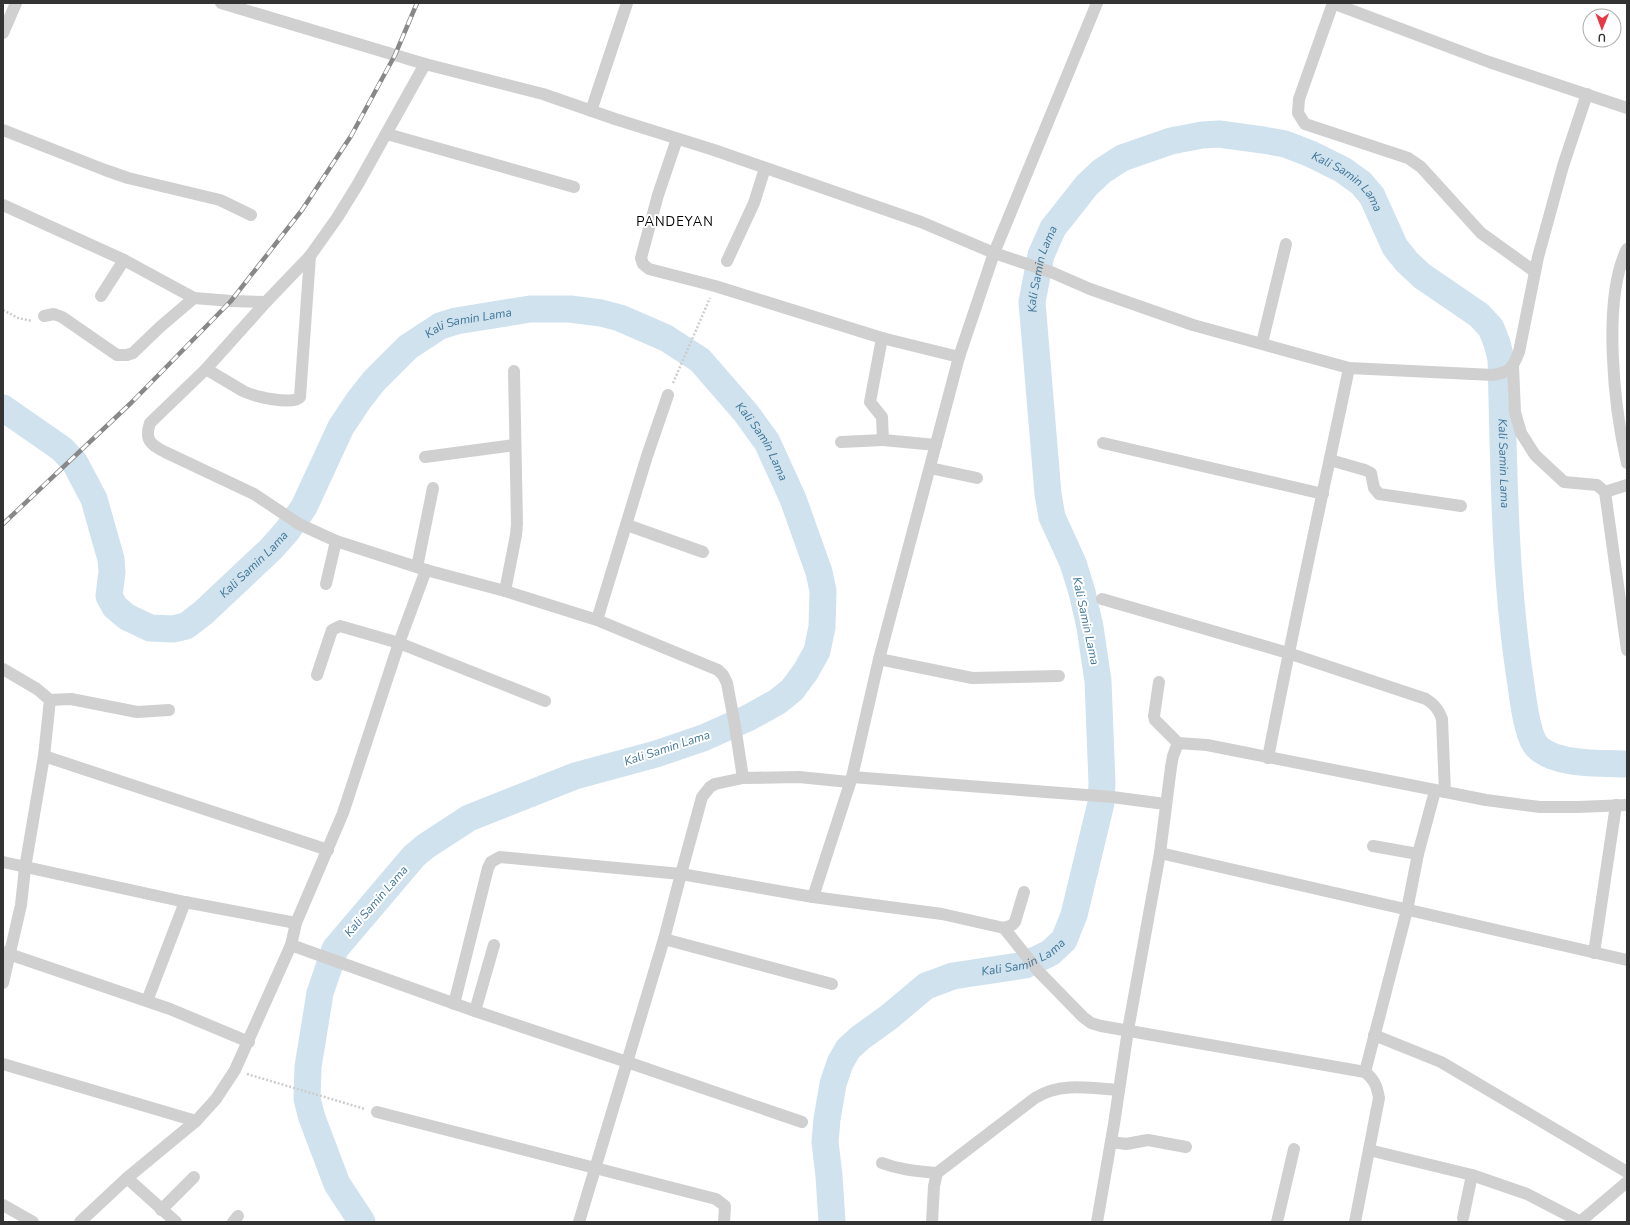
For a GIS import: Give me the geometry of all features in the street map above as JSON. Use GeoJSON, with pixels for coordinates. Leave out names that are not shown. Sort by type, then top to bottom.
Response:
{"type":"FeatureCollection","features":[{"type":"Feature","properties":{"kind":"street"},"geometry":{"type":"LineString","coordinates":[[3,33],[16,3]]}},
{"type":"Feature","properties":{"kind":"street"},"geometry":{"type":"LineString","coordinates":[[221,3],[425,64],[543,94],[921,222],[994,253],[1051,272],[1090,289],[1193,325],[1349,368],[1493,375],[1504,374],[1513,366],[1519,352],[1534,271],[1563,166],[1586,94]]}},
{"type":"Feature","properties":{"kind":"street"},"geometry":{"type":"LineString","coordinates":[[591,111],[627,3]]}},
{"type":"Feature","properties":{"kind":"street"},"geometry":{"type":"LineString","coordinates":[[813,897],[850,780],[879,659],[959,357],[994,253],[1097,3]]}},
{"type":"Feature","properties":{"kind":"street"},"geometry":{"type":"LineString","coordinates":[[1534,271],[1481,233],[1421,167],[1408,158],[1306,124],[1298,113],[1299,99],[1332,3],[1489,62],[1627,108]]}},
{"type":"Feature","properties":{"kind":"street"},"geometry":{"type":"LineString","coordinates":[[425,64],[387,134],[337,218],[310,256],[266,302],[206,369],[150,423],[148,431],[150,441],[153,445],[165,452],[254,494],[294,521],[336,541],[421,568],[505,591],[597,620],[718,670],[726,679],[730,696],[743,778]]}},
{"type":"Feature","properties":{"kind":"street"},"geometry":{"type":"LineString","coordinates":[[3,130],[128,178],[220,200],[251,215]]}},
{"type":"Feature","properties":{"kind":"street"},"geometry":{"type":"LineString","coordinates":[[387,134],[574,187]]}},
{"type":"Feature","properties":{"kind":"street"},"geometry":{"type":"LineString","coordinates":[[677,139],[658,195],[642,261],[649,269],[715,286],[882,338],[959,357]]}},
{"type":"Feature","properties":{"kind":"street"},"geometry":{"type":"LineString","coordinates":[[727,261],[754,203],[765,168]]}},
{"type":"Feature","properties":{"kind":"street"},"geometry":{"type":"LineString","coordinates":[[5,210],[124,260],[194,298],[266,302]]}},
{"type":"Feature","properties":{"kind":"street"},"geometry":{"type":"LineString","coordinates":[[1262,343],[1286,244]]}},
{"type":"Feature","properties":{"kind":"street"},"geometry":{"type":"LineString","coordinates":[[1627,248],[1614,290],[1612,329],[1620,434],[1627,463]]}},
{"type":"Feature","properties":{"kind":"street"},"geometry":{"type":"LineString","coordinates":[[206,369],[250,394],[293,402],[300,397],[310,256]]}},
{"type":"Feature","properties":{"kind":"street"},"geometry":{"type":"LineString","coordinates":[[101,296],[124,260]]}},
{"type":"Feature","properties":{"kind":"street"},"geometry":{"type":"LineString","coordinates":[[44,316],[54,314],[62,317],[117,354],[127,355],[136,351],[160,327],[194,298]]}},
{"type":"Feature","properties":{"kind":"street"},"geometry":{"type":"LineString","coordinates":[[882,338],[870,402],[882,417],[884,440]]}},
{"type":"Feature","properties":{"kind":"street"},"geometry":{"type":"LineString","coordinates":[[1513,366],[1515,412],[1521,432],[1535,455],[1564,482],[1598,485],[1605,492],[1627,650]]}},
{"type":"Feature","properties":{"kind":"street"},"geometry":{"type":"LineString","coordinates":[[1268,758],[1288,653],[1349,368]]}},
{"type":"Feature","properties":{"kind":"street"},"geometry":{"type":"LineString","coordinates":[[505,591],[517,529],[514,371]]}},
{"type":"Feature","properties":{"kind":"street"},"geometry":{"type":"LineString","coordinates":[[597,620],[647,456],[668,394]]}},
{"type":"Feature","properties":{"kind":"street"},"geometry":{"type":"LineString","coordinates":[[841,442],[884,440],[936,445]]}},
{"type":"Feature","properties":{"kind":"street"},"geometry":{"type":"LineString","coordinates":[[1103,442],[1323,494]]}},
{"type":"Feature","properties":{"kind":"street"},"geometry":{"type":"LineString","coordinates":[[425,457],[516,445]]}},
{"type":"Feature","properties":{"kind":"street"},"geometry":{"type":"LineString","coordinates":[[1330,460],[1365,470],[1370,473],[1374,488],[1379,494],[1461,506]]}},
{"type":"Feature","properties":{"kind":"street"},"geometry":{"type":"LineString","coordinates":[[930,468],[977,478]]}},
{"type":"Feature","properties":{"kind":"street"},"geometry":{"type":"LineString","coordinates":[[1605,492],[1627,485]]}},
{"type":"Feature","properties":{"kind":"street"},"geometry":{"type":"LineString","coordinates":[[80,1222],[127,1178],[196,1121],[216,1098],[235,1070],[249,1042],[291,945],[296,924],[343,813],[399,643],[421,568],[433,488]]}},
{"type":"Feature","properties":{"kind":"street"},"geometry":{"type":"LineString","coordinates":[[627,525],[703,552]]}},
{"type":"Feature","properties":{"kind":"street"},"geometry":{"type":"LineString","coordinates":[[326,584],[336,541]]}},
{"type":"Feature","properties":{"kind":"street"},"geometry":{"type":"LineString","coordinates":[[1102,599],[1288,653],[1426,699],[1435,705],[1442,718],[1440,791],[1418,854],[1408,910],[1365,1072]]}},
{"type":"Feature","properties":{"kind":"street"},"geometry":{"type":"LineString","coordinates":[[317,675],[332,630],[337,627],[346,628],[399,643],[545,701]]}},
{"type":"Feature","properties":{"kind":"street"},"geometry":{"type":"LineString","coordinates":[[879,659],[972,678],[1059,676]]}},
{"type":"Feature","properties":{"kind":"street"},"geometry":{"type":"LineString","coordinates":[[3,669],[37,689],[50,700],[71,699],[137,712],[169,710]]}},
{"type":"Feature","properties":{"kind":"street"},"geometry":{"type":"LineString","coordinates":[[1160,682],[1154,716],[1155,720],[1178,742],[1207,745],[1486,800],[1540,807],[1622,805],[1594,953]]}},
{"type":"Feature","properties":{"kind":"street"},"geometry":{"type":"LineString","coordinates":[[3,983],[6,953],[21,905],[44,756],[50,700]]}},
{"type":"Feature","properties":{"kind":"street"},"geometry":{"type":"LineString","coordinates":[[1097,1222],[1128,1030],[1160,853],[1165,804],[1173,756],[1178,742]]}},
{"type":"Feature","properties":{"kind":"street"},"geometry":{"type":"LineString","coordinates":[[44,756],[328,850]]}},
{"type":"Feature","properties":{"kind":"street"},"geometry":{"type":"LineString","coordinates":[[579,1222],[664,939],[680,874],[705,792],[715,784],[743,778],[799,777],[1112,797],[1165,804]]}},
{"type":"Feature","properties":{"kind":"street"},"geometry":{"type":"LineString","coordinates":[[1372,846],[1418,854]]}},
{"type":"Feature","properties":{"kind":"street"},"geometry":{"type":"LineString","coordinates":[[1160,853],[1627,960]]}},
{"type":"Feature","properties":{"kind":"street"},"geometry":{"type":"LineString","coordinates":[[454,1004],[488,868],[494,859],[500,857],[680,874],[813,897],[942,914],[1004,928],[1015,922],[1024,892]]}},
{"type":"Feature","properties":{"kind":"street"},"geometry":{"type":"LineString","coordinates":[[3,862],[185,902],[296,924]]}},
{"type":"Feature","properties":{"kind":"street"},"geometry":{"type":"LineString","coordinates":[[147,1001],[185,902]]}},
{"type":"Feature","properties":{"kind":"street"},"geometry":{"type":"LineString","coordinates":[[1004,928],[1040,972],[1083,1017],[1091,1023],[1365,1072],[1373,1079],[1379,1098],[1355,1222]]}},
{"type":"Feature","properties":{"kind":"street"},"geometry":{"type":"LineString","coordinates":[[664,939],[832,984]]}},
{"type":"Feature","properties":{"kind":"street"},"geometry":{"type":"LineString","coordinates":[[291,945],[328,957],[474,1011],[802,1122]]}},
{"type":"Feature","properties":{"kind":"street"},"geometry":{"type":"LineString","coordinates":[[474,1011],[494,946]]}},
{"type":"Feature","properties":{"kind":"street"},"geometry":{"type":"LineString","coordinates":[[6,953],[170,1009],[249,1042]]}},
{"type":"Feature","properties":{"kind":"street"},"geometry":{"type":"LineString","coordinates":[[1374,1035],[1447,1064],[1627,1172]]}},
{"type":"Feature","properties":{"kind":"street"},"geometry":{"type":"LineString","coordinates":[[3,1064],[196,1121]]}},
{"type":"Feature","properties":{"kind":"street"},"geometry":{"type":"LineString","coordinates":[[932,1222],[934,1186],[937,1173],[1043,1093],[1052,1089],[1072,1087],[1119,1090]]}},
{"type":"Feature","properties":{"kind":"street"},"geometry":{"type":"LineString","coordinates":[[377,1112],[716,1199],[725,1206],[724,1222]]}},
{"type":"Feature","properties":{"kind":"street"},"geometry":{"type":"LineString","coordinates":[[1111,1142],[1126,1144],[1148,1140],[1186,1147]]}},
{"type":"Feature","properties":{"kind":"street"},"geometry":{"type":"LineString","coordinates":[[1277,1222],[1294,1149]]}},
{"type":"Feature","properties":{"kind":"street"},"geometry":{"type":"LineString","coordinates":[[1369,1150],[1472,1175],[1528,1194],[1581,1222],[1627,1182]]}},
{"type":"Feature","properties":{"kind":"street"},"geometry":{"type":"LineString","coordinates":[[882,1163],[898,1169],[937,1173]]}},
{"type":"Feature","properties":{"kind":"street"},"geometry":{"type":"LineString","coordinates":[[1463,1218],[1472,1175]]}},
{"type":"Feature","properties":{"kind":"street"},"geometry":{"type":"LineString","coordinates":[[127,1178],[160,1210],[176,1222]]}},
{"type":"Feature","properties":{"kind":"street"},"geometry":{"type":"LineString","coordinates":[[160,1210],[194,1178]]}},
{"type":"Feature","properties":{"kind":"street"},"geometry":{"type":"LineString","coordinates":[[3,1205],[33,1222]]}},
{"type":"Feature","properties":{"kind":"path"},"geometry":{"type":"LineString","coordinates":[[668,394],[715,286]]}},
{"type":"Feature","properties":{"kind":"path"},"geometry":{"type":"LineString","coordinates":[[3,310],[18,318]]}},
{"type":"Feature","properties":{"kind":"path"},"geometry":{"type":"LineString","coordinates":[[235,1070],[377,1112]]}},
{"type":"Feature","properties":{"kind":"waterway","name":"Kali Samin Lama"},"geometry":{"type":"LineString","coordinates":[[832,1222],[825,1142],[827,1119],[833,1084],[840,1063],[848,1049],[926,986],[953,976],[1025,965],[1050,953],[1064,940],[1074,915],[1101,803],[1102,783],[1098,681],[1090,627],[1082,592],[1073,563],[1052,517],[1048,494],[1032,302],[1041,255],[1053,228],[1087,185],[1102,171],[1122,158],[1171,141],[1202,135],[1219,134],[1285,144],[1311,154],[1343,170],[1361,183],[1372,196],[1395,247],[1407,262],[1422,276],[1479,315],[1491,328],[1501,359],[1504,482],[1511,604],[1523,699],[1532,739],[1543,751],[1565,760],[1592,763],[1627,764]]}},
{"type":"Feature","properties":{"kind":"waterway","name":"Kali Samin Lama"},"geometry":{"type":"LineString","coordinates":[[3,408],[62,449],[75,463],[94,499],[111,559],[112,572],[109,596],[115,607],[127,617],[150,628],[173,629],[186,626],[203,613],[271,549],[287,531],[304,507],[341,427],[374,381],[408,347],[440,326],[456,321],[530,309],[570,309],[601,313],[620,318],[666,338],[700,360],[746,413],[767,442],[793,499],[819,572],[823,591],[822,627],[817,651],[806,671],[792,690],[777,702],[748,718],[703,738],[656,754],[575,776],[469,818],[426,846],[414,856],[335,949],[320,993],[308,1067],[307,1099],[312,1118],[337,1184],[362,1222]]}},
{"type":"Feature","properties":{"kind":"railway"},"geometry":{"type":"LineString","coordinates":[[3,524],[132,402],[231,301],[302,210],[351,136],[395,55],[417,3]]}},
{"type":"Feature","properties":{"kind":"district","name":"PANDEYAN"},"geometry":{"type":"Point","coordinates":[675,222]}}]}
